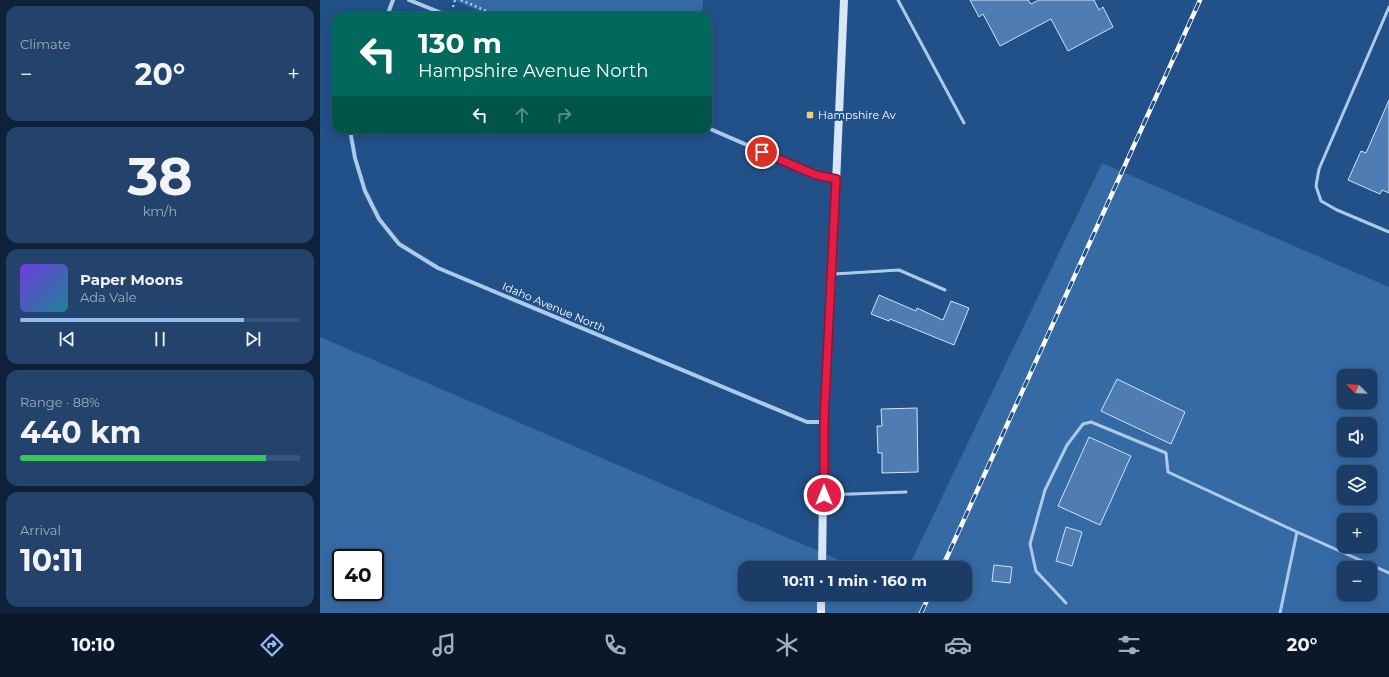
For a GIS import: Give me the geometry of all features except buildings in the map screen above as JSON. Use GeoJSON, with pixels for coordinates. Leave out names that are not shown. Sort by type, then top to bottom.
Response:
{"type":"FeatureCollection","features":[{"type":"Feature","properties":{"kind":"street"},"geometry":{"type":"LineString","coordinates":[[388,12],[393,0]]}},
{"type":"Feature","properties":{"kind":"street"},"geometry":{"type":"LineString","coordinates":[[409,0],[439,12]]}},
{"type":"Feature","properties":{"kind":"street"},"geometry":{"type":"LineString","coordinates":[[822,561],[824,422],[844,0]]}},
{"type":"Feature","properties":{"kind":"street"},"geometry":{"type":"LineString","coordinates":[[712,130],[816,175],[836,179]]}},
{"type":"Feature","properties":{"kind":"street","name":"Idaho Avenue North"},"geometry":{"type":"LineString","coordinates":[[351,134],[355,158],[365,191],[379,219],[399,244],[438,268],[807,422],[824,422]]}},
{"type":"Feature","properties":{"kind":"street"},"geometry":{"type":"LineString","coordinates":[[821,601],[821,613]]}},
{"type":"Feature","properties":{"kind":"lane"},"geometry":{"type":"LineString","coordinates":[[898,0],[964,123]]}},
{"type":"Feature","properties":{"kind":"lane"},"geometry":{"type":"LineString","coordinates":[[1389,6],[1319,170],[1316,186],[1321,201],[1337,210],[1389,232]]}},
{"type":"Feature","properties":{"kind":"lane"},"geometry":{"type":"LineString","coordinates":[[832,274],[899,270],[945,290]]}},
{"type":"Feature","properties":{"kind":"lane"},"geometry":{"type":"LineString","coordinates":[[1066,603],[1036,571],[1030,544],[1045,490],[1067,445],[1083,424],[1091,422],[1166,453],[1168,472],[1389,573]]}},
{"type":"Feature","properties":{"kind":"lane"},"geometry":{"type":"LineString","coordinates":[[824,495],[906,492]]}},
{"type":"Feature","properties":{"kind":"lane"},"geometry":{"type":"LineString","coordinates":[[1280,613],[1297,532]]}},
{"type":"Feature","properties":{"kind":"path"},"geometry":{"type":"LineString","coordinates":[[461,0],[489,12]]}},
{"type":"Feature","properties":{"kind":"shaded area"},"geometry":{"type":"Polygon","coordinates":[[[454,0],[703,0],[702,12],[482,12],[454,0]]]}},
{"type":"Feature","properties":{"kind":"shaded area"},"geometry":{"type":"Polygon","coordinates":[[[1102,163],[1389,287],[1389,613],[320,613],[320,337],[842,561],[738,561],[738,601],[972,601],[972,561],[911,561],[1102,163]]]}},
{"type":"Feature","properties":{"kind":"railway"},"geometry":{"type":"LineString","coordinates":[[945,561],[1200,0]]}},
{"type":"Feature","properties":{"kind":"railway"},"geometry":{"type":"LineString","coordinates":[[921,613],[927,601]]}},
{"type":"Feature","properties":{"kind":"place","name":"Hampshire Av"},"geometry":{"type":"Point","coordinates":[810,115]}},
{"type":"Feature","properties":{"kind":"route"},"geometry":{"type":"LineString","coordinates":[[762,152],[816,175],[836,179],[824,422],[824,495]]}}]}
